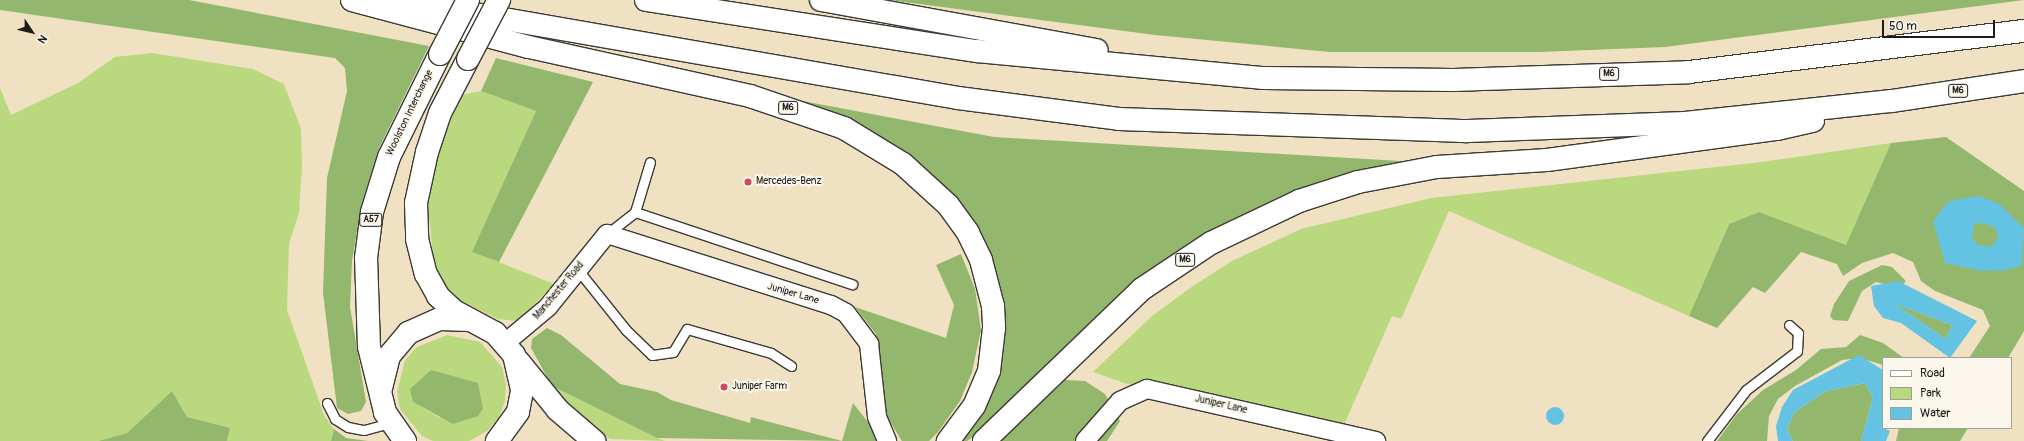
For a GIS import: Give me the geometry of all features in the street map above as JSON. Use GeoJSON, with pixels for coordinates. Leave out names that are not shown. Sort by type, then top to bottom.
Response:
{"type":"FeatureCollection","features":[{"type":"Feature","properties":{"kind":"highway","name":"M6"},"geometry":{"type":"LineString","coordinates":[[352,0],[529,47],[750,96],[844,128],[903,164],[948,205],[968,233],[982,260],[993,306],[992,351],[987,376],[974,406],[948,441]]}},
{"type":"Feature","properties":{"kind":"highway","name":"M6"},"geometry":{"type":"LineString","coordinates":[[395,0],[958,98],[1119,118],[1468,131],[1685,123],[1892,101],[2024,81]]}},
{"type":"Feature","properties":{"kind":"highway","name":"Woolston Interchange"},"geometry":{"type":"LineString","coordinates":[[398,435],[382,399],[369,347],[365,304],[366,258],[372,212],[397,136],[468,0]]}},
{"type":"Feature","properties":{"kind":"highway","name":"Woolston Interchange"},"geometry":{"type":"LineString","coordinates":[[499,0],[440,112],[427,152],[416,220],[420,258],[432,287],[446,305],[510,349],[558,410],[594,441]]}},
{"type":"Feature","properties":{"kind":"highway","name":"M6"},"geometry":{"type":"LineString","coordinates":[[646,0],[978,51],[1264,78],[1446,80],[1689,72],[2024,31]]}},
{"type":"Feature","properties":{"kind":"highway","name":"M6"},"geometry":{"type":"LineString","coordinates":[[821,0],[1025,35],[1191,71]]}},
{"type":"Feature","properties":{"kind":"highway","name":"M6"},"geometry":{"type":"LineString","coordinates":[[984,441],[1142,289],[1211,243],[1299,201],[1358,182],[1437,167],[1547,160],[1777,129],[1892,101]]}},
{"type":"Feature","properties":{"kind":"highway","name":"Woolston Interchange"},"geometry":{"type":"LineString","coordinates":[[382,399],[383,371],[389,356],[408,333],[440,319],[471,321]]}},
{"type":"Feature","properties":{"kind":"highway"},"geometry":{"type":"LineString","coordinates":[[497,441],[518,412],[521,398],[521,375],[510,349]]}},
{"type":"Feature","properties":{"kind":"street","name":"Manchester Road"},"geometry":{"type":"LineString","coordinates":[[510,349],[607,234]]}},
{"type":"Feature","properties":{"kind":"street","name":"Juniper Lane"},"geometry":{"type":"LineString","coordinates":[[607,234],[831,305],[846,314],[869,344],[884,436]]}},
{"type":"Feature","properties":{"kind":"street","name":"Juniper Lane"},"geometry":{"type":"LineString","coordinates":[[1085,441],[1120,401],[1147,389],[1376,441]]}},
{"type":"Feature","properties":{"kind":"lane"},"geometry":{"type":"LineString","coordinates":[[607,234],[635,212],[650,162]]}},
{"type":"Feature","properties":{"kind":"lane"},"geometry":{"type":"LineString","coordinates":[[635,212],[852,284]]}},
{"type":"Feature","properties":{"kind":"lane"},"geometry":{"type":"LineString","coordinates":[[578,270],[626,330],[652,355],[673,352],[687,329],[771,353],[791,366]]}},
{"type":"Feature","properties":{"kind":"lane"},"geometry":{"type":"LineString","coordinates":[[1707,441],[1746,390],[1797,351],[1798,333],[1789,325]]}},
{"type":"Feature","properties":{"kind":"lane"},"geometry":{"type":"LineString","coordinates":[[326,403],[335,419],[348,427],[398,435]]}},
{"type":"Feature","properties":{"kind":"green space"},"geometry":{"type":"Polygon","coordinates":[[[0,0],[189,0],[429,46],[379,148],[361,206],[352,261],[350,307],[366,402],[361,411],[348,414],[337,408],[323,293],[327,178],[347,91],[345,68],[335,58],[0,10],[0,0]]]}},
{"type":"Feature","properties":{"kind":"green space"},"geometry":{"type":"Polygon","coordinates":[[[889,0],[2024,0],[1665,47],[1539,52],[1330,52],[1155,35],[889,0]]]}},
{"type":"Feature","properties":{"kind":"green space"},"geometry":{"type":"Polygon","coordinates":[[[152,53],[253,69],[284,84],[301,129],[302,166],[299,213],[289,244],[287,310],[324,415],[334,429],[331,441],[227,441],[230,428],[187,417],[172,391],[127,433],[98,441],[0,441],[0,88],[11,115],[78,83],[115,57],[152,53]]]}},
{"type":"Feature","properties":{"kind":"green space"},"geometry":{"type":"Polygon","coordinates":[[[496,58],[593,82],[499,262],[472,252],[536,111],[481,91],[496,58]]]}},
{"type":"Feature","properties":{"kind":"green space"},"geometry":{"type":"Polygon","coordinates":[[[481,91],[536,111],[473,252],[554,284],[518,321],[498,319],[460,300],[443,284],[433,257],[428,203],[435,163],[460,95],[481,91]]]}},
{"type":"Feature","properties":{"kind":"green space"},"geometry":{"type":"Polygon","coordinates":[[[792,99],[994,137],[1417,162],[1342,177],[1255,210],[1182,249],[1110,305],[976,435],[967,441],[956,441],[1003,314],[998,280],[984,241],[954,197],[792,99]]]}},
{"type":"Feature","properties":{"kind":"green space"},"geometry":{"type":"Polygon","coordinates":[[[1946,137],[2024,191],[2024,331],[2009,357],[1970,357],[1990,326],[1983,310],[1935,291],[1921,281],[1913,262],[1893,253],[1862,263],[1843,276],[1837,264],[1801,252],[1765,293],[1753,287],[1717,328],[1689,316],[1729,224],[1759,212],[1846,245],[1891,143],[1946,137]]]}},
{"type":"Feature","properties":{"kind":"green space"},"geometry":{"type":"Polygon","coordinates":[[[1891,143],[1846,246],[1759,212],[1729,224],[1689,316],[1449,211],[1401,319],[1392,316],[1343,427],[1127,384],[1093,372],[1152,316],[1190,288],[1232,261],[1301,229],[1431,198],[1762,162],[1891,143]]]}},
{"type":"Feature","properties":{"kind":"green space"},"geometry":{"type":"Polygon","coordinates":[[[961,254],[975,289],[981,330],[972,372],[960,401],[938,432],[929,441],[902,441],[884,412],[876,334],[855,307],[946,338],[954,305],[936,265],[961,254]]]}},
{"type":"Feature","properties":{"kind":"green space"},"geometry":{"type":"Polygon","coordinates":[[[1882,265],[1892,267],[1906,281],[1899,288],[1876,282],[1862,291],[1848,321],[1833,320],[1830,316],[1834,304],[1849,281],[1882,265]]]}},
{"type":"Feature","properties":{"kind":"green space"},"geometry":{"type":"Polygon","coordinates":[[[1893,303],[1952,325],[1946,339],[1893,303]]]}},
{"type":"Feature","properties":{"kind":"green space"},"geometry":{"type":"Polygon","coordinates":[[[547,328],[561,335],[620,384],[657,392],[671,400],[750,423],[751,417],[842,441],[657,438],[552,386],[531,348],[532,339],[547,328]]]}},
{"type":"Feature","properties":{"kind":"green space"},"geometry":{"type":"Polygon","coordinates":[[[447,335],[480,342],[502,367],[506,384],[505,401],[499,417],[487,431],[469,441],[433,441],[422,436],[400,409],[397,392],[405,360],[417,347],[447,335]],[[431,370],[413,402],[440,418],[460,379],[431,370]]]}},
{"type":"Feature","properties":{"kind":"green space"},"geometry":{"type":"Polygon","coordinates":[[[1860,335],[1883,343],[1903,357],[1882,357],[1882,365],[1860,358],[1842,360],[1795,386],[1778,399],[1769,416],[1767,441],[1717,441],[1737,414],[1763,390],[1796,370],[1821,349],[1846,347],[1860,335]]]}},
{"type":"Feature","properties":{"kind":"green space"},"geometry":{"type":"Polygon","coordinates":[[[431,370],[478,383],[483,409],[478,416],[453,424],[413,402],[410,389],[431,370]]]}},
{"type":"Feature","properties":{"kind":"green space"},"geometry":{"type":"Polygon","coordinates":[[[1065,380],[1085,381],[1105,394],[1120,421],[1107,441],[1000,441],[1065,380]]]}},
{"type":"Feature","properties":{"kind":"green space"},"geometry":{"type":"Polygon","coordinates":[[[1865,383],[1873,398],[1861,441],[1793,441],[1787,429],[1794,413],[1826,391],[1865,383]]]}},
{"type":"Feature","properties":{"kind":"green space"},"geometry":{"type":"Polygon","coordinates":[[[552,386],[665,441],[610,439],[576,414],[552,386]]]}},
{"type":"Feature","properties":{"kind":"green space"},"geometry":{"type":"Polygon","coordinates":[[[172,391],[187,417],[230,428],[227,441],[98,441],[127,433],[172,391]]]}},
{"type":"Feature","properties":{"kind":"green space"},"geometry":{"type":"Polygon","coordinates":[[[853,403],[871,426],[880,441],[842,441],[853,403]]]}},
{"type":"Feature","properties":{"kind":"green space"},"geometry":{"type":"Polygon","coordinates":[[[334,429],[346,438],[368,441],[331,441],[334,429]]]}},
{"type":"Feature","properties":{"kind":"green space"},"geometry":{"type":"Polygon","coordinates":[[[1899,429],[1967,429],[1960,441],[1896,441],[1899,429]]]}},
{"type":"Feature","properties":{"kind":"water"},"geometry":{"type":"Polygon","coordinates":[[[1979,196],[1999,204],[2024,228],[2022,265],[2007,270],[1982,271],[1945,263],[1933,221],[1949,201],[1979,196]],[[1984,223],[1974,224],[1972,238],[1978,245],[1991,247],[1999,237],[1994,227],[1984,223]]]}},
{"type":"Feature","properties":{"kind":"water"},"geometry":{"type":"Polygon","coordinates":[[[1898,281],[1977,321],[1951,357],[1949,357],[1901,323],[1883,318],[1874,306],[1871,286],[1898,281]],[[1895,304],[1946,339],[1952,325],[1895,304]]]}},
{"type":"Feature","properties":{"kind":"water"},"geometry":{"type":"Polygon","coordinates":[[[1859,355],[1882,369],[1882,429],[1890,431],[1886,441],[1861,441],[1873,398],[1865,383],[1826,391],[1803,406],[1794,413],[1787,429],[1793,441],[1778,441],[1776,426],[1782,407],[1793,390],[1859,355]]]}},
{"type":"Feature","properties":{"kind":"water"},"geometry":{"type":"Polygon","coordinates":[[[1555,407],[1561,410],[1564,416],[1561,422],[1555,425],[1549,422],[1546,416],[1549,410],[1555,407]]]}},
{"type":"Feature","properties":{"kind":"place","name":"Mercedes-Benz"},"geometry":{"type":"Point","coordinates":[748,182]}},
{"type":"Feature","properties":{"kind":"place","name":"Juniper Farm"},"geometry":{"type":"Point","coordinates":[724,387]}}]}
